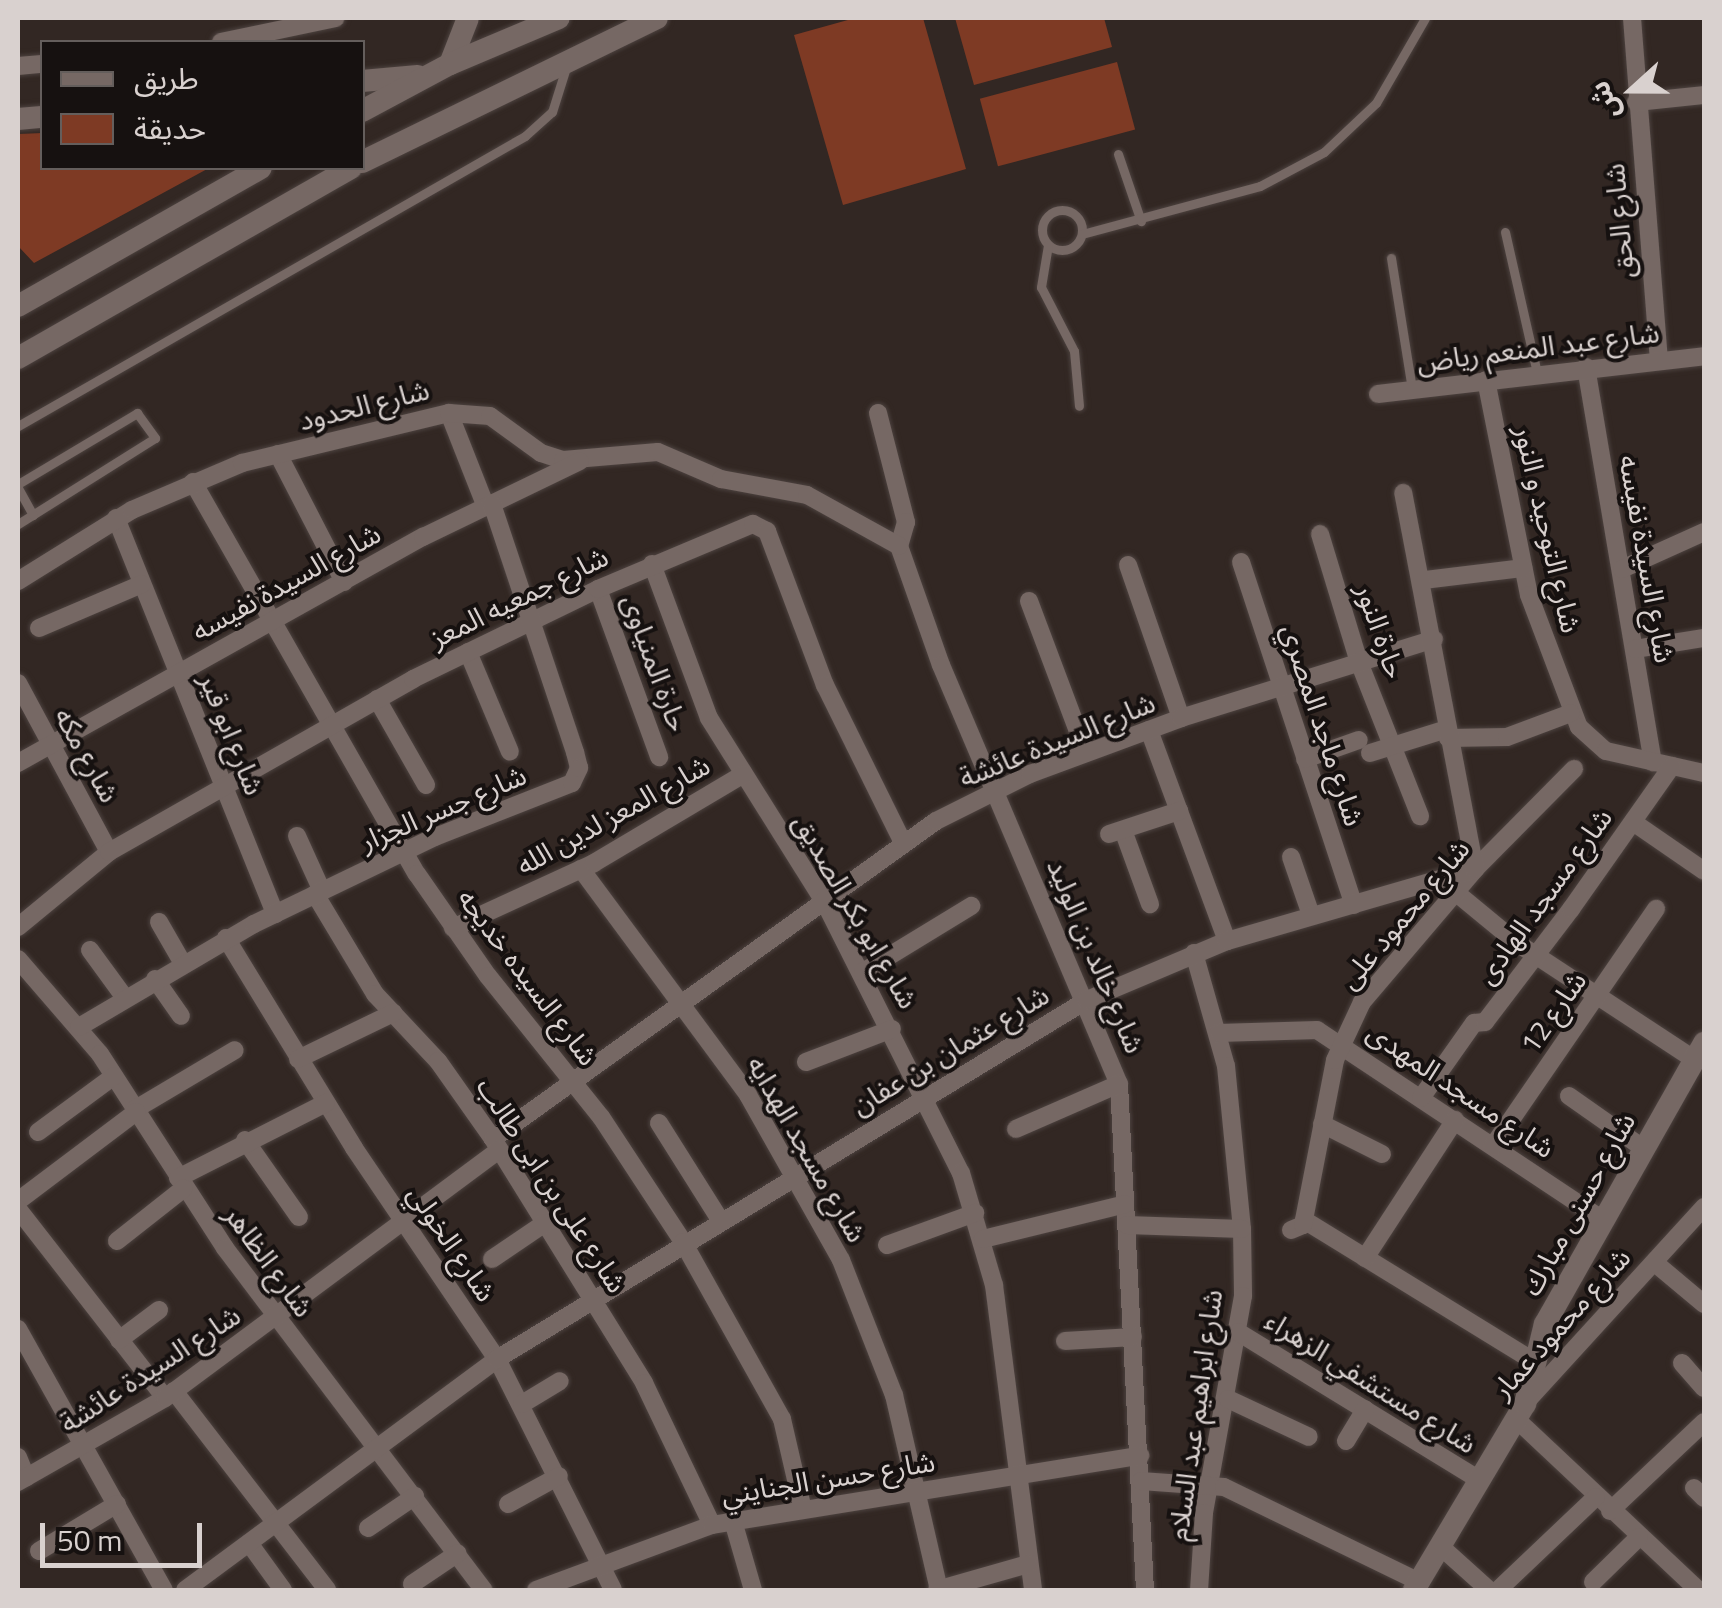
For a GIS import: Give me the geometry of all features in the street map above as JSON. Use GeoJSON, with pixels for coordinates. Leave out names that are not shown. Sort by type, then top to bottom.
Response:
{"type":"FeatureCollection","features":[{"type":"Feature","properties":{"kind":"street"},"geometry":{"type":"LineString","coordinates":[[230,40],[300,22],[336,18]]}},
{"type":"Feature","properties":{"kind":"street"},"geometry":{"type":"LineString","coordinates":[[450,64],[468,18]]}},
{"type":"Feature","properties":{"kind":"street"},"geometry":{"type":"LineString","coordinates":[[365,109],[450,64],[559,18]]}},
{"type":"Feature","properties":{"kind":"street","name":"شارع الحق"},"geometry":{"type":"LineString","coordinates":[[1632,18],[1660,360]]}},
{"type":"Feature","properties":{"kind":"street"},"geometry":{"type":"LineString","coordinates":[[365,161],[652,19]]}},
{"type":"Feature","properties":{"kind":"street"},"geometry":{"type":"LineString","coordinates":[[365,80],[426,76]]}},
{"type":"Feature","properties":{"kind":"street"},"geometry":{"type":"LineString","coordinates":[[1636,102],[1704,95]]}},
{"type":"Feature","properties":{"kind":"street"},"geometry":{"type":"LineString","coordinates":[[18,306],[258,170]]}},
{"type":"Feature","properties":{"kind":"street"},"geometry":{"type":"LineString","coordinates":[[18,358],[347,170]]}},
{"type":"Feature","properties":{"kind":"street","name":"شارع عبد المنعم رياض"},"geometry":{"type":"LineString","coordinates":[[1378,394],[1704,356]]}},
{"type":"Feature","properties":{"kind":"street","name":"شارع السيدة نفيسه"},"geometry":{"type":"LineString","coordinates":[[1586,367],[1653,762]]}},
{"type":"Feature","properties":{"kind":"street","name":"شارع التوحيد و النور"},"geometry":{"type":"LineString","coordinates":[[1486,380],[1523,568],[1571,713],[1588,740],[1606,751],[1704,774]]}},
{"type":"Feature","properties":{"kind":"street","name":"شارع الحدود"},"geometry":{"type":"LineString","coordinates":[[18,580],[116,518],[193,482],[278,454],[449,413],[490,416],[542,453],[585,458],[658,452],[721,480],[807,495],[899,546]]}},
{"type":"Feature","properties":{"kind":"street","name":"شارع جسر الجزار"},"geometry":{"type":"LineString","coordinates":[[79,1027],[182,962],[318,892],[404,851],[572,783],[578,768],[575,752],[489,505],[449,413]]}},
{"type":"Feature","properties":{"kind":"street","name":"شارع خالد بن الوليد"},"geometry":{"type":"LineString","coordinates":[[878,414],[906,522],[899,546],[920,613],[1087,1000],[1119,1084],[1144,1590]]}},
{"type":"Feature","properties":{"kind":"street"},"geometry":{"type":"LineString","coordinates":[[278,454],[344,582]]}},
{"type":"Feature","properties":{"kind":"street","name":"شارع السيدة نفيسه"},"geometry":{"type":"LineString","coordinates":[[18,763],[271,621],[585,458]]}},
{"type":"Feature","properties":{"kind":"street","name":"شارع السيده خديجه"},"geometry":{"type":"LineString","coordinates":[[193,482],[330,726],[453,928],[573,1082],[683,1242],[782,1419],[803,1510]]}},
{"type":"Feature","properties":{"kind":"street"},"geometry":{"type":"LineString","coordinates":[[1404,494],[1424,580],[1448,734],[1475,869]]}},
{"type":"Feature","properties":{"kind":"street","name":"شارع ابو قير"},"geometry":{"type":"LineString","coordinates":[[116,518],[275,914]]}},
{"type":"Feature","properties":{"kind":"street","name":"شارع جمعيه المعز"},"geometry":{"type":"LineString","coordinates":[[18,927],[109,852],[377,699],[598,589],[753,524],[767,531],[825,686],[904,843]]}},
{"type":"Feature","properties":{"kind":"street"},"geometry":{"type":"LineString","coordinates":[[1622,569],[1704,532]]}},
{"type":"Feature","properties":{"kind":"street","name":"حارة النور"},"geometry":{"type":"LineString","coordinates":[[1320,534],[1360,662],[1420,816]]}},
{"type":"Feature","properties":{"kind":"street","name":"شارع ماجد المصري"},"geometry":{"type":"LineString","coordinates":[[1240,562],[1354,904]]}},
{"type":"Feature","properties":{"kind":"street","name":"شارع ابو بكر الصديق"},"geometry":{"type":"LineString","coordinates":[[652,564],[709,718],[824,900],[863,972],[925,1096],[975,1212],[983,1239],[1033,1590]]}},
{"type":"Feature","properties":{"kind":"street"},"geometry":{"type":"LineString","coordinates":[[1128,564],[1181,718]]}},
{"type":"Feature","properties":{"kind":"street"},"geometry":{"type":"LineString","coordinates":[[1424,580],[1523,568]]}},
{"type":"Feature","properties":{"kind":"street"},"geometry":{"type":"LineString","coordinates":[[38,628],[142,584]]}},
{"type":"Feature","properties":{"kind":"street","name":"حارة المنياوى"},"geometry":{"type":"LineString","coordinates":[[598,589],[659,756]]}},
{"type":"Feature","properties":{"kind":"street"},"geometry":{"type":"LineString","coordinates":[[1029,601],[1086,754]]}},
{"type":"Feature","properties":{"kind":"street","name":"شارع السيدة عائشة"},"geometry":{"type":"LineString","coordinates":[[22,1480],[85,1447],[170,1394],[276,1318],[573,1082],[904,843],[996,792],[1086,754],[1181,718],[1434,638]]}},
{"type":"Feature","properties":{"kind":"street"},"geometry":{"type":"LineString","coordinates":[[1635,648],[1704,638]]}},
{"type":"Feature","properties":{"kind":"street"},"geometry":{"type":"LineString","coordinates":[[468,652],[510,752]]}},
{"type":"Feature","properties":{"kind":"street","name":"شارع مكه"},"geometry":{"type":"LineString","coordinates":[[18,684],[109,852]]}},
{"type":"Feature","properties":{"kind":"street"},"geometry":{"type":"LineString","coordinates":[[377,699],[426,786]]}},
{"type":"Feature","properties":{"kind":"street"},"geometry":{"type":"LineString","coordinates":[[1305,759],[1448,734],[1507,738],[1571,713]]}},
{"type":"Feature","properties":{"kind":"street"},"geometry":{"type":"LineString","coordinates":[[1149,730],[1227,940]]}},
{"type":"Feature","properties":{"kind":"street","name":"شارع مسجد الهادى"},"geometry":{"type":"LineString","coordinates":[[1421,1098],[1474,1023],[1485,1022],[1535,956],[1672,766]]}},
{"type":"Feature","properties":{"kind":"street","name":"شارع محمود على"},"geometry":{"type":"LineString","coordinates":[[1365,1258],[1298,1225],[1340,1042],[1381,976],[1475,869],[1574,769]]}},
{"type":"Feature","properties":{"kind":"street","name":"شارع المعز لدين الله"},"geometry":{"type":"LineString","coordinates":[[453,928],[581,869],[744,774]]}},
{"type":"Feature","properties":{"kind":"street"},"geometry":{"type":"LineString","coordinates":[[1150,904],[1116,832],[1179,811]]}},
{"type":"Feature","properties":{"kind":"street"},"geometry":{"type":"LineString","coordinates":[[1632,822],[1704,871]]}},
{"type":"Feature","properties":{"kind":"street","name":"شارع على بن ابى طالب"},"geometry":{"type":"LineString","coordinates":[[297,836],[318,892],[362,976],[438,1061],[496,1144],[644,1383],[712,1525]]}},
{"type":"Feature","properties":{"kind":"street"},"geometry":{"type":"LineString","coordinates":[[1291,856],[1311,915]]}},
{"type":"Feature","properties":{"kind":"street","name":"شارع مسجد الهدايه"},"geometry":{"type":"LineString","coordinates":[[581,869],[682,1002],[795,1175],[872,1332],[916,1491],[938,1590]]}},
{"type":"Feature","properties":{"kind":"street","name":"شارع عثمان بن عفان"},"geometry":{"type":"LineString","coordinates":[[186,1590],[497,1358],[1087,1000],[1227,940],[1475,869]]}},
{"type":"Feature","properties":{"kind":"street"},"geometry":{"type":"LineString","coordinates":[[1454,892],[1535,956],[1598,997],[1700,1051]]}},
{"type":"Feature","properties":{"kind":"street"},"geometry":{"type":"LineString","coordinates":[[863,972],[971,906]]}},
{"type":"Feature","properties":{"kind":"street","name":"شارع 12"},"geometry":{"type":"LineString","coordinates":[[1493,1146],[1656,909]]}},
{"type":"Feature","properties":{"kind":"street"},"geometry":{"type":"LineString","coordinates":[[159,922],[182,962]]}},
{"type":"Feature","properties":{"kind":"street","name":"شارع الخولي"},"geometry":{"type":"LineString","coordinates":[[226,938],[326,1103],[497,1358],[612,1590]]}},
{"type":"Feature","properties":{"kind":"street"},"geometry":{"type":"LineString","coordinates":[[90,950],[125,998]]}},
{"type":"Feature","properties":{"kind":"street","name":"شارع ابراهيم عبد السلام"},"geometry":{"type":"LineString","coordinates":[[1194,953],[1219,1033],[1242,1229],[1238,1332],[1209,1483],[1200,1590]]}},
{"type":"Feature","properties":{"kind":"street","name":"شارع الظاهر"},"geometry":{"type":"LineString","coordinates":[[18,959],[79,1027],[276,1318],[484,1590]]}},
{"type":"Feature","properties":{"kind":"street"},"geometry":{"type":"LineString","coordinates":[[154,979],[181,1016]]}},
{"type":"Feature","properties":{"kind":"street"},"geometry":{"type":"LineString","coordinates":[[298,1059],[393,1013]]}},
{"type":"Feature","properties":{"kind":"street","name":"شارع مسجد المهدى"},"geometry":{"type":"LineString","coordinates":[[1219,1033],[1292,1027],[1340,1042],[1603,1220]]}},
{"type":"Feature","properties":{"kind":"street"},"geometry":{"type":"LineString","coordinates":[[806,1062],[892,1028]]}},
{"type":"Feature","properties":{"kind":"street"},"geometry":{"type":"LineString","coordinates":[[18,1201],[135,1111],[235,1050]]}},
{"type":"Feature","properties":{"kind":"street","name":"شارع حسنى مبارك"},"geometry":{"type":"LineString","coordinates":[[1520,1411],[1545,1324],[1700,1051]]}},
{"type":"Feature","properties":{"kind":"street"},"geometry":{"type":"LineString","coordinates":[[38,1132],[114,1076]]}},
{"type":"Feature","properties":{"kind":"street"},"geometry":{"type":"LineString","coordinates":[[1016,1129],[1119,1084]]}},
{"type":"Feature","properties":{"kind":"street"},"geometry":{"type":"LineString","coordinates":[[1569,1096],[1644,1148]]}},
{"type":"Feature","properties":{"kind":"street"},"geometry":{"type":"LineString","coordinates":[[117,1241],[181,1183],[245,1140],[326,1103]]}},
{"type":"Feature","properties":{"kind":"street"},"geometry":{"type":"LineString","coordinates":[[1455,1120],[1365,1258],[1533,1361]]}},
{"type":"Feature","properties":{"kind":"street"},"geometry":{"type":"LineString","coordinates":[[659,1123],[720,1220]]}},
{"type":"Feature","properties":{"kind":"street"},"geometry":{"type":"LineString","coordinates":[[1322,1124],[1382,1154]]}},
{"type":"Feature","properties":{"kind":"street"},"geometry":{"type":"LineString","coordinates":[[245,1140],[299,1217]]}},
{"type":"Feature","properties":{"kind":"street"},"geometry":{"type":"LineString","coordinates":[[983,1239],[1125,1204]]}},
{"type":"Feature","properties":{"kind":"street","name":"شارع محمود عمار"},"geometry":{"type":"LineString","coordinates":[[1417,1586],[1476,1478],[1520,1411],[1704,1207]]}},
{"type":"Feature","properties":{"kind":"street"},"geometry":{"type":"LineString","coordinates":[[18,1209],[119,1340],[170,1394],[327,1590]]}},
{"type":"Feature","properties":{"kind":"street"},"geometry":{"type":"LineString","coordinates":[[888,1245],[975,1212]]}},
{"type":"Feature","properties":{"kind":"street"},"geometry":{"type":"LineString","coordinates":[[492,1258],[545,1223]]}},
{"type":"Feature","properties":{"kind":"street"},"geometry":{"type":"LineString","coordinates":[[1128,1225],[1242,1229]]}},
{"type":"Feature","properties":{"kind":"street"},"geometry":{"type":"LineString","coordinates":[[1656,1263],[1704,1304]]}},
{"type":"Feature","properties":{"kind":"street"},"geometry":{"type":"LineString","coordinates":[[119,1340],[159,1310]]}},
{"type":"Feature","properties":{"kind":"street"},"geometry":{"type":"LineString","coordinates":[[18,1330],[164,1590]]}},
{"type":"Feature","properties":{"kind":"street","name":"شارع مستشفي الزهراء"},"geometry":{"type":"LineString","coordinates":[[1238,1332],[1476,1478]]}},
{"type":"Feature","properties":{"kind":"street"},"geometry":{"type":"LineString","coordinates":[[1065,1341],[1133,1337]]}},
{"type":"Feature","properties":{"kind":"street"},"geometry":{"type":"LineString","coordinates":[[1682,1363],[1704,1388]]}},
{"type":"Feature","properties":{"kind":"street"},"geometry":{"type":"LineString","coordinates":[[522,1404],[560,1381]]}},
{"type":"Feature","properties":{"kind":"street"},"geometry":{"type":"LineString","coordinates":[[1228,1399],[1308,1438]]}},
{"type":"Feature","properties":{"kind":"street"},"geometry":{"type":"LineString","coordinates":[[1346,1441],[1364,1408]]}},
{"type":"Feature","properties":{"kind":"street"},"geometry":{"type":"LineString","coordinates":[[1520,1411],[1596,1497],[1698,1590]]}},
{"type":"Feature","properties":{"kind":"street"},"geometry":{"type":"LineString","coordinates":[[1610,1511],[1704,1422]]}},
{"type":"Feature","properties":{"kind":"street"},"geometry":{"type":"LineString","coordinates":[[18,1456],[22,1480]]}},
{"type":"Feature","properties":{"kind":"street","name":"شارع حسن الجنايني"},"geometry":{"type":"LineString","coordinates":[[536,1590],[712,1525],[1140,1456]]}},
{"type":"Feature","properties":{"kind":"street"},"geometry":{"type":"LineString","coordinates":[[508,1504],[558,1476]]}},
{"type":"Feature","properties":{"kind":"street"},"geometry":{"type":"LineString","coordinates":[[1141,1481],[1209,1483],[1417,1586]]}},
{"type":"Feature","properties":{"kind":"street"},"geometry":{"type":"LineString","coordinates":[[368,1528],[414,1496]]}},
{"type":"Feature","properties":{"kind":"street"},"geometry":{"type":"LineString","coordinates":[[1498,1590],[1596,1497]]}},
{"type":"Feature","properties":{"kind":"street"},"geometry":{"type":"LineString","coordinates":[[39,1552],[117,1504]]}},
{"type":"Feature","properties":{"kind":"street"},"geometry":{"type":"LineString","coordinates":[[732,1521],[753,1590]]}},
{"type":"Feature","properties":{"kind":"street"},"geometry":{"type":"LineString","coordinates":[[1593,1582],[1639,1537]]}},
{"type":"Feature","properties":{"kind":"street"},"geometry":{"type":"LineString","coordinates":[[249,1543],[283,1590]]}},
{"type":"Feature","properties":{"kind":"street"},"geometry":{"type":"LineString","coordinates":[[1440,1546],[1489,1590]]}},
{"type":"Feature","properties":{"kind":"street"},"geometry":{"type":"LineString","coordinates":[[412,1584],[458,1553]]}},
{"type":"Feature","properties":{"kind":"street"},"geometry":{"type":"LineString","coordinates":[[938,1590],[1028,1564]]}},
{"type":"Feature","properties":{"kind":"lane"},"geometry":{"type":"LineString","coordinates":[[1048,245],[1066,250],[1082,234],[1142,221],[1260,186],[1324,152],[1376,103],[1425,18]]}},
{"type":"Feature","properties":{"kind":"lane"},"geometry":{"type":"LineString","coordinates":[[18,426],[524,136],[552,112],[567,62]]}},
{"type":"Feature","properties":{"kind":"lane"},"geometry":{"type":"LineString","coordinates":[[1118,154],[1142,221]]}},
{"type":"Feature","properties":{"kind":"lane"},"geometry":{"type":"LineString","coordinates":[[1079,406],[1074,351],[1041,287],[1048,245],[1042,227],[1057,211],[1072,213],[1082,234]]}},
{"type":"Feature","properties":{"kind":"lane"},"geometry":{"type":"LineString","coordinates":[[1505,232],[1537,373]]}},
{"type":"Feature","properties":{"kind":"lane"},"geometry":{"type":"LineString","coordinates":[[1391,258],[1412,389]]}},
{"type":"Feature","properties":{"kind":"lane"},"geometry":{"type":"LineString","coordinates":[[18,524],[152,443],[154,436],[136,413],[18,486],[33,514]]}},
{"type":"Feature","properties":{"kind":"green space"},"geometry":{"type":"Polygon","coordinates":[[[855,18],[923,18],[966,169],[843,205],[794,35],[855,18]]]}},
{"type":"Feature","properties":{"kind":"green space"},"geometry":{"type":"Polygon","coordinates":[[[955,18],[1104,18],[1112,47],[974,85],[955,18]]]}},
{"type":"Feature","properties":{"kind":"green space"},"geometry":{"type":"Polygon","coordinates":[[[1117,62],[1135,130],[998,166],[980,99],[1117,62]]]}},
{"type":"Feature","properties":{"kind":"green space"},"geometry":{"type":"Polygon","coordinates":[[[40,133],[40,170],[205,170],[34,263],[18,246],[18,134],[40,133]]]}}]}
